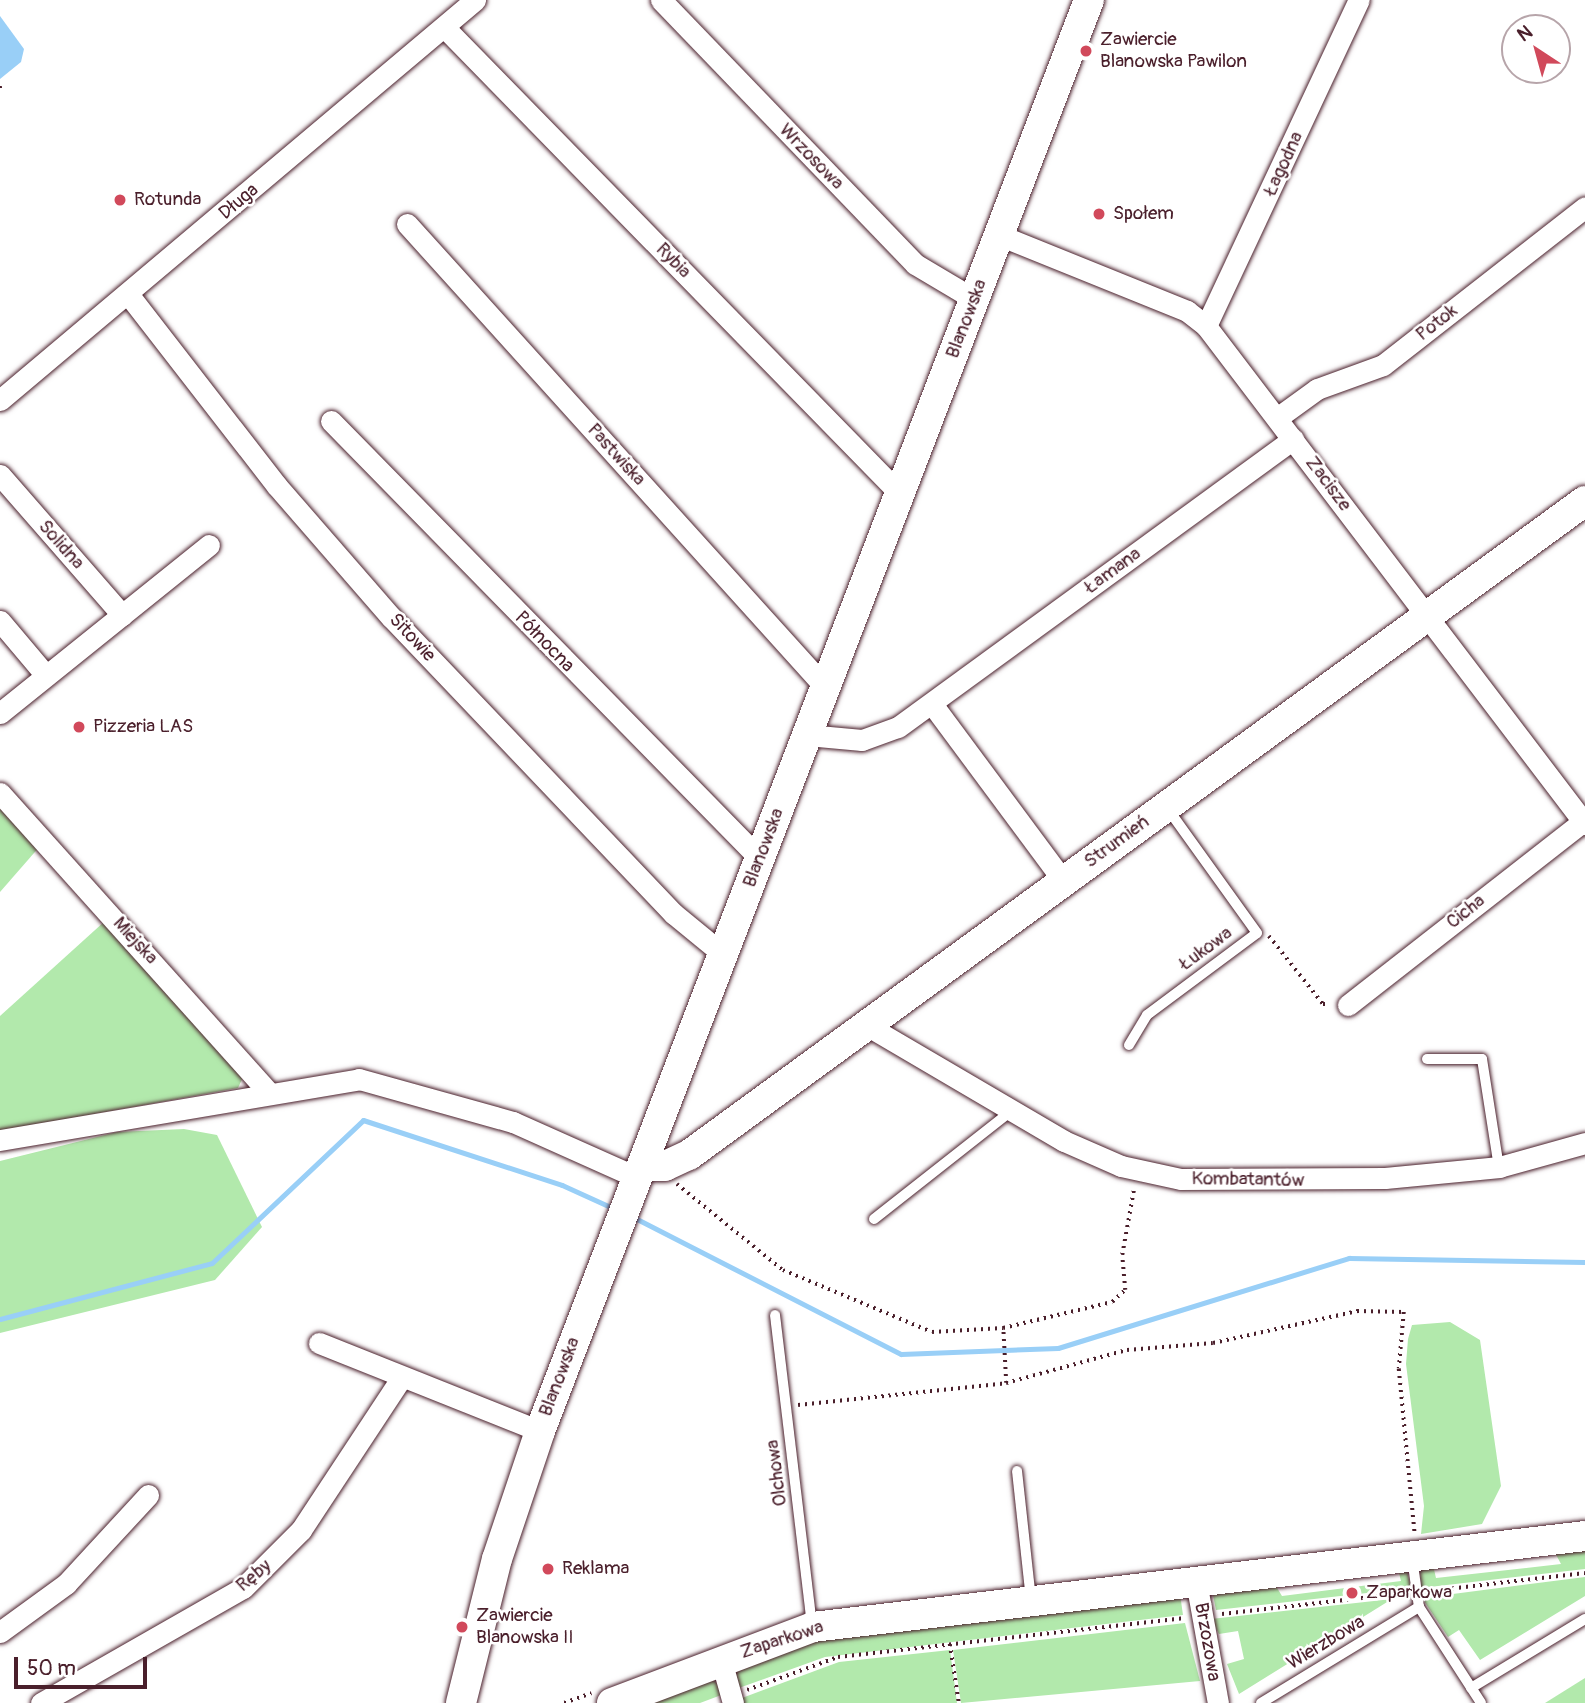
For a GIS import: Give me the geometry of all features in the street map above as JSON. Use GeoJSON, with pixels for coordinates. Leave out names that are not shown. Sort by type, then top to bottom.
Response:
{"type":"FeatureCollection","features":[{"type":"Feature","properties":{"kind":"street","name":"Długa"},"geometry":{"type":"LineString","coordinates":[[0,400],[475,0]]}},
{"type":"Feature","properties":{"kind":"street","name":"Wrzosowa"},"geometry":{"type":"LineString","coordinates":[[661,0],[905,255],[974,299]]}},
{"type":"Feature","properties":{"kind":"street","name":"Blanowska"},"geometry":{"type":"LineString","coordinates":[[461,1703],[489,1586],[540,1431],[639,1188],[825,687],[1089,0]]}},
{"type":"Feature","properties":{"kind":"street","name":"Łagodna"},"geometry":{"type":"LineString","coordinates":[[1206,326],[1359,0]]}},
{"type":"Feature","properties":{"kind":"street","name":"Rybia"},"geometry":{"type":"LineString","coordinates":[[445,28],[900,494]]}},
{"type":"Feature","properties":{"kind":"street","name":"Potok"},"geometry":{"type":"LineString","coordinates":[[1278,418],[1317,389],[1383,365],[1585,207]]}},
{"type":"Feature","properties":{"kind":"street","name":"Pastwiska"},"geometry":{"type":"LineString","coordinates":[[407,224],[825,687]]}},
{"type":"Feature","properties":{"kind":"street","name":"Zacisze"},"geometry":{"type":"LineString","coordinates":[[999,235],[1187,311],[1206,326],[1584,822]]}},
{"type":"Feature","properties":{"kind":"street","name":"Sitowie"},"geometry":{"type":"LineString","coordinates":[[128,294],[277,486],[391,617],[674,914],[724,955]]}},
{"type":"Feature","properties":{"kind":"street","name":"Północna"},"geometry":{"type":"LineString","coordinates":[[331,421],[760,859]]}},
{"type":"Feature","properties":{"kind":"street","name":"Łamana"},"geometry":{"type":"LineString","coordinates":[[807,735],[871,738],[932,704],[1293,439]]}},
{"type":"Feature","properties":{"kind":"street","name":"Solidna"},"geometry":{"type":"LineString","coordinates":[[0,475],[122,615]]}},
{"type":"Feature","properties":{"kind":"street","name":"Strumień"},"geometry":{"type":"LineString","coordinates":[[639,1188],[868,1026],[1427,614],[1585,501]]}},
{"type":"Feature","properties":{"kind":"street"},"geometry":{"type":"LineString","coordinates":[[0,713],[44,673],[209,545]]}},
{"type":"Feature","properties":{"kind":"street"},"geometry":{"type":"LineString","coordinates":[[0,621],[44,673]]}},
{"type":"Feature","properties":{"kind":"street"},"geometry":{"type":"LineString","coordinates":[[932,704],[1064,882]]}},
{"type":"Feature","properties":{"kind":"street","name":"Miejska"},"geometry":{"type":"LineString","coordinates":[[0,793],[267,1091]]}},
{"type":"Feature","properties":{"kind":"street","name":"Cicha"},"geometry":{"type":"LineString","coordinates":[[1348,1005],[1584,822]]}},
{"type":"Feature","properties":{"kind":"street","name":"Kombatantów"},"geometry":{"type":"LineString","coordinates":[[868,1026],[1012,1111],[1121,1167],[1181,1179],[1273,1183],[1499,1167],[1585,1143]]}},
{"type":"Feature","properties":{"kind":"street"},"geometry":{"type":"LineString","coordinates":[[0,1140],[342,1079],[375,1081],[513,1122],[639,1188]]}},
{"type":"Feature","properties":{"kind":"street"},"geometry":{"type":"LineString","coordinates":[[319,1343],[540,1431]]}},
{"type":"Feature","properties":{"kind":"street","name":"Ręby"},"geometry":{"type":"LineString","coordinates":[[41,1703],[243,1588],[301,1530],[402,1377]]}},
{"type":"Feature","properties":{"kind":"street"},"geometry":{"type":"LineString","coordinates":[[0,1632],[66,1584],[148,1495]]}},
{"type":"Feature","properties":{"kind":"street","name":"Zaparkowa"},"geometry":{"type":"LineString","coordinates":[[612,1703],[813,1627],[1196,1581],[1413,1550],[1585,1535]]}},
{"type":"Feature","properties":{"kind":"street","name":"Brzozowa"},"geometry":{"type":"LineString","coordinates":[[1196,1581],[1218,1703]]}},
{"type":"Feature","properties":{"kind":"street"},"geometry":{"type":"LineString","coordinates":[[721,1660],[732,1700]]}},
{"type":"Feature","properties":{"kind":"lane","name":"Łukowa"},"geometry":{"type":"LineString","coordinates":[[1129,1045],[1147,1014],[1257,933],[1166,807]]}},
{"type":"Feature","properties":{"kind":"lane"},"geometry":{"type":"LineString","coordinates":[[1427,1059],[1482,1059],[1499,1167]]}},
{"type":"Feature","properties":{"kind":"lane"},"geometry":{"type":"LineString","coordinates":[[874,1219],[1012,1111]]}},
{"type":"Feature","properties":{"kind":"lane","name":"Olchowa"},"geometry":{"type":"LineString","coordinates":[[775,1315],[813,1627]]}},
{"type":"Feature","properties":{"kind":"lane"},"geometry":{"type":"LineString","coordinates":[[1017,1471],[1031,1600]]}},
{"type":"Feature","properties":{"kind":"lane"},"geometry":{"type":"LineString","coordinates":[[1413,1550],[1419,1607],[1481,1703]]}},
{"type":"Feature","properties":{"kind":"lane","name":"Wierzbowa"},"geometry":{"type":"LineString","coordinates":[[1261,1703],[1419,1607]]}},
{"type":"Feature","properties":{"kind":"lane"},"geometry":{"type":"LineString","coordinates":[[1471,1688],[1585,1619]]}},
{"type":"Feature","properties":{"kind":"path"},"geometry":{"type":"LineString","coordinates":[[0,86],[1,92]]}},
{"type":"Feature","properties":{"kind":"path"},"geometry":{"type":"LineString","coordinates":[[1257,933],[1274,937],[1323,1004],[1348,1005]]}},
{"type":"Feature","properties":{"kind":"path"},"geometry":{"type":"LineString","coordinates":[[639,1188],[681,1189],[783,1270],[844,1299],[932,1332],[1003,1328],[1095,1308],[1125,1290],[1122,1255],[1135,1181]]}},
{"type":"Feature","properties":{"kind":"path"},"geometry":{"type":"LineString","coordinates":[[786,1406],[1006,1382],[1127,1350],[1213,1343],[1357,1311],[1404,1312],[1399,1368],[1417,1505],[1413,1550]]}},
{"type":"Feature","properties":{"kind":"path"},"geometry":{"type":"LineString","coordinates":[[1003,1328],[1008,1371],[1006,1382]]}},
{"type":"Feature","properties":{"kind":"path"},"geometry":{"type":"LineString","coordinates":[[950,1644],[959,1703]]}},
{"type":"Feature","properties":{"kind":"path"},"geometry":{"type":"LineString","coordinates":[[732,1700],[838,1657]]}},
{"type":"Feature","properties":{"kind":"green space"},"geometry":{"type":"Polygon","coordinates":[[[0,804],[41,845],[0,892],[0,804]]]}},
{"type":"Feature","properties":{"kind":"green space"},"geometry":{"type":"Polygon","coordinates":[[[105,921],[243,1077],[238,1088],[0,1131],[0,1016],[105,921]]]}},
{"type":"Feature","properties":{"kind":"green space"},"geometry":{"type":"Polygon","coordinates":[[[184,1129],[217,1135],[262,1227],[215,1280],[0,1333],[0,1161],[117,1132],[184,1129]]]}},
{"type":"Feature","properties":{"kind":"green space"},"geometry":{"type":"Polygon","coordinates":[[[1450,1322],[1480,1340],[1501,1486],[1482,1524],[1421,1534],[1424,1506],[1406,1364],[1408,1339],[1412,1325],[1450,1322]]]}},
{"type":"Feature","properties":{"kind":"green space"},"geometry":{"type":"Polygon","coordinates":[[[1585,1548],[1585,1569],[1421,1588],[1420,1569],[1433,1565],[1436,1578],[1561,1564],[1554,1551],[1585,1548]]]}},
{"type":"Feature","properties":{"kind":"green space"},"geometry":{"type":"Polygon","coordinates":[[[1398,1569],[1407,1571],[1411,1588],[1216,1610],[1212,1590],[1274,1583],[1282,1596],[1401,1581],[1398,1569]]]}},
{"type":"Feature","properties":{"kind":"green space"},"geometry":{"type":"Polygon","coordinates":[[[1585,1577],[1585,1596],[1480,1660],[1459,1630],[1448,1637],[1422,1598],[1585,1577]]]}},
{"type":"Feature","properties":{"kind":"green space"},"geometry":{"type":"Polygon","coordinates":[[[1180,1594],[1183,1615],[825,1657],[736,1689],[736,1671],[815,1639],[1180,1594]]]}},
{"type":"Feature","properties":{"kind":"green space"},"geometry":{"type":"Polygon","coordinates":[[[1392,1599],[1239,1694],[1227,1664],[1244,1659],[1238,1631],[1219,1634],[1211,1619],[1392,1599]]]}},
{"type":"Feature","properties":{"kind":"green space"},"geometry":{"type":"Polygon","coordinates":[[[1185,1623],[1200,1681],[961,1703],[953,1650],[1185,1623]]]}},
{"type":"Feature","properties":{"kind":"green space"},"geometry":{"type":"Polygon","coordinates":[[[950,1650],[957,1703],[743,1703],[742,1698],[839,1662],[950,1650]]]}},
{"type":"Feature","properties":{"kind":"green space"},"geometry":{"type":"Polygon","coordinates":[[[1585,1678],[1585,1703],[1545,1703],[1585,1678]]]}},
{"type":"Feature","properties":{"kind":"green space"},"geometry":{"type":"Polygon","coordinates":[[[714,1680],[724,1694],[700,1703],[639,1703],[714,1680]]]}},
{"type":"Feature","properties":{"kind":"water"},"geometry":{"type":"Polygon","coordinates":[[[0,16],[24,49],[21,62],[0,79],[0,16]]]}},
{"type":"Feature","properties":{"kind":"waterway"},"geometry":{"type":"LineString","coordinates":[[0,1319],[212,1263],[363,1120],[562,1185],[615,1209]]}},
{"type":"Feature","properties":{"kind":"waterway"},"geometry":{"type":"LineString","coordinates":[[631,1216],[901,1354],[1058,1348],[1349,1258],[1585,1262]]}},
{"type":"Feature","properties":{"kind":"place","name":"Zawiercie Blanowska Pawilon"},"geometry":{"type":"Point","coordinates":[1086,51]}},
{"type":"Feature","properties":{"kind":"place","name":"Rotunda"},"geometry":{"type":"Point","coordinates":[120,200]}},
{"type":"Feature","properties":{"kind":"place","name":"Społem"},"geometry":{"type":"Point","coordinates":[1099,214]}},
{"type":"Feature","properties":{"kind":"place","name":"Pizzeria LAS"},"geometry":{"type":"Point","coordinates":[79,727]}},
{"type":"Feature","properties":{"kind":"place","name":"Reklama"},"geometry":{"type":"Point","coordinates":[548,1569]}},
{"type":"Feature","properties":{"kind":"place","name":"Zaparkowa"},"geometry":{"type":"Point","coordinates":[1352,1593]}},
{"type":"Feature","properties":{"kind":"place","name":"Zawiercie Blanowska II"},"geometry":{"type":"Point","coordinates":[462,1627]}}]}
